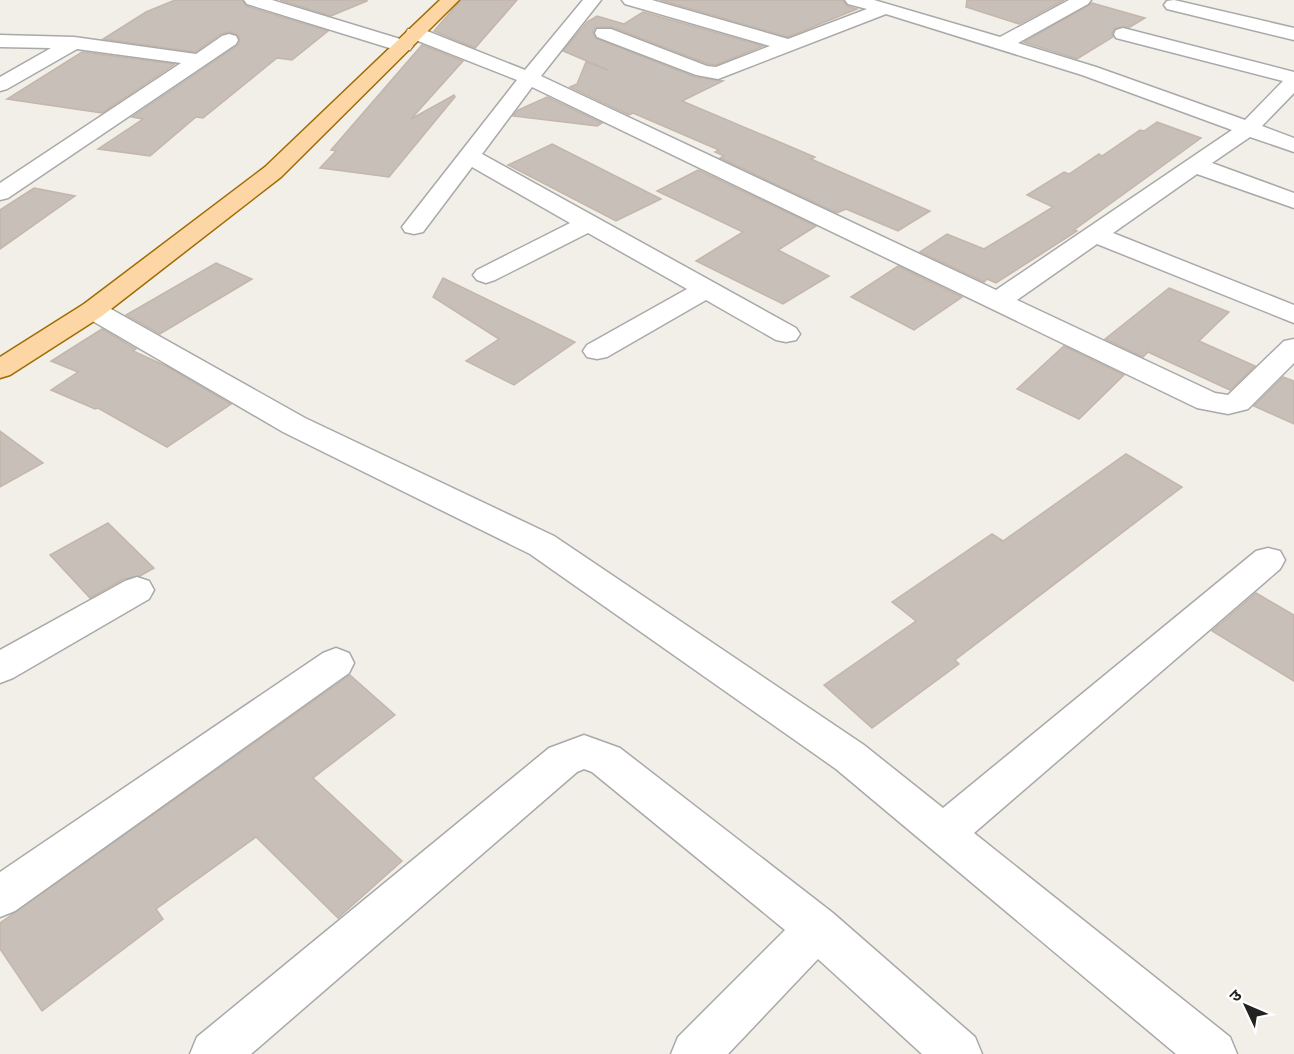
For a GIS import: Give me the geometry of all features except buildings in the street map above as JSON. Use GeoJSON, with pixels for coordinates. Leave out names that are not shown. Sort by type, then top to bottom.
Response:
{"type":"FeatureCollection","features":[{"type":"Feature","properties":{"kind":"main road"},"geometry":{"type":"LineString","coordinates":[[0,369],[93,310],[273,172],[450,0]]}},
{"type":"Feature","properties":{"kind":"street"},"geometry":{"type":"LineString","coordinates":[[253,0],[409,40],[529,78],[1207,401],[1228,405],[1238,402],[1294,347]]}},
{"type":"Feature","properties":{"kind":"street"},"geometry":{"type":"LineString","coordinates":[[414,227],[592,0]]}},
{"type":"Feature","properties":{"kind":"street"},"geometry":{"type":"LineString","coordinates":[[631,0],[790,46]]}},
{"type":"Feature","properties":{"kind":"street"},"geometry":{"type":"LineString","coordinates":[[854,0],[1089,71],[1250,127],[1294,145]]}},
{"type":"Feature","properties":{"kind":"street"},"geometry":{"type":"LineString","coordinates":[[1002,44],[1082,0]]}},
{"type":"Feature","properties":{"kind":"street"},"geometry":{"type":"LineString","coordinates":[[906,14],[925,5]]}},
{"type":"Feature","properties":{"kind":"street"},"geometry":{"type":"LineString","coordinates":[[1173,5],[1294,33]]}},
{"type":"Feature","properties":{"kind":"street"},"geometry":{"type":"LineString","coordinates":[[604,33],[711,72],[728,70],[885,8]]}},
{"type":"Feature","properties":{"kind":"street"},"geometry":{"type":"LineString","coordinates":[[547,55],[668,9]]}},
{"type":"Feature","properties":{"kind":"street"},"geometry":{"type":"LineString","coordinates":[[998,301],[1250,127],[1291,87],[1123,34]]}},
{"type":"Feature","properties":{"kind":"street"},"geometry":{"type":"LineString","coordinates":[[0,193],[228,40]]}},
{"type":"Feature","properties":{"kind":"street"},"geometry":{"type":"LineString","coordinates":[[0,41],[74,43],[200,60]]}},
{"type":"Feature","properties":{"kind":"street"},"geometry":{"type":"LineString","coordinates":[[0,85],[74,43]]}},
{"type":"Feature","properties":{"kind":"street"},"geometry":{"type":"LineString","coordinates":[[469,156],[786,334]]}},
{"type":"Feature","properties":{"kind":"street"},"geometry":{"type":"LineString","coordinates":[[1195,165],[1294,201]]}},
{"type":"Feature","properties":{"kind":"street"},"geometry":{"type":"LineString","coordinates":[[486,275],[588,223]]}},
{"type":"Feature","properties":{"kind":"street"},"geometry":{"type":"LineString","coordinates":[[1095,234],[1294,315]]}},
{"type":"Feature","properties":{"kind":"street"},"geometry":{"type":"LineString","coordinates":[[597,351],[707,289]]}},
{"type":"Feature","properties":{"kind":"street"},"geometry":{"type":"LineString","coordinates":[[93,310],[294,425],[542,545],[850,757],[1213,1054]]}},
{"type":"Feature","properties":{"kind":"street"},"geometry":{"type":"LineString","coordinates":[[943,833],[1268,560]]}},
{"type":"Feature","properties":{"kind":"street"},"geometry":{"type":"LineString","coordinates":[[0,668],[137,590]]}},
{"type":"Feature","properties":{"kind":"street"},"geometry":{"type":"LineString","coordinates":[[0,897],[336,663]]}},
{"type":"Feature","properties":{"kind":"street"},"geometry":{"type":"LineString","coordinates":[[214,1054],[553,768],[578,752],[592,752],[606,760],[817,928],[958,1054]]}},
{"type":"Feature","properties":{"kind":"street"},"geometry":{"type":"LineString","coordinates":[[695,1054],[817,928]]}}]}
